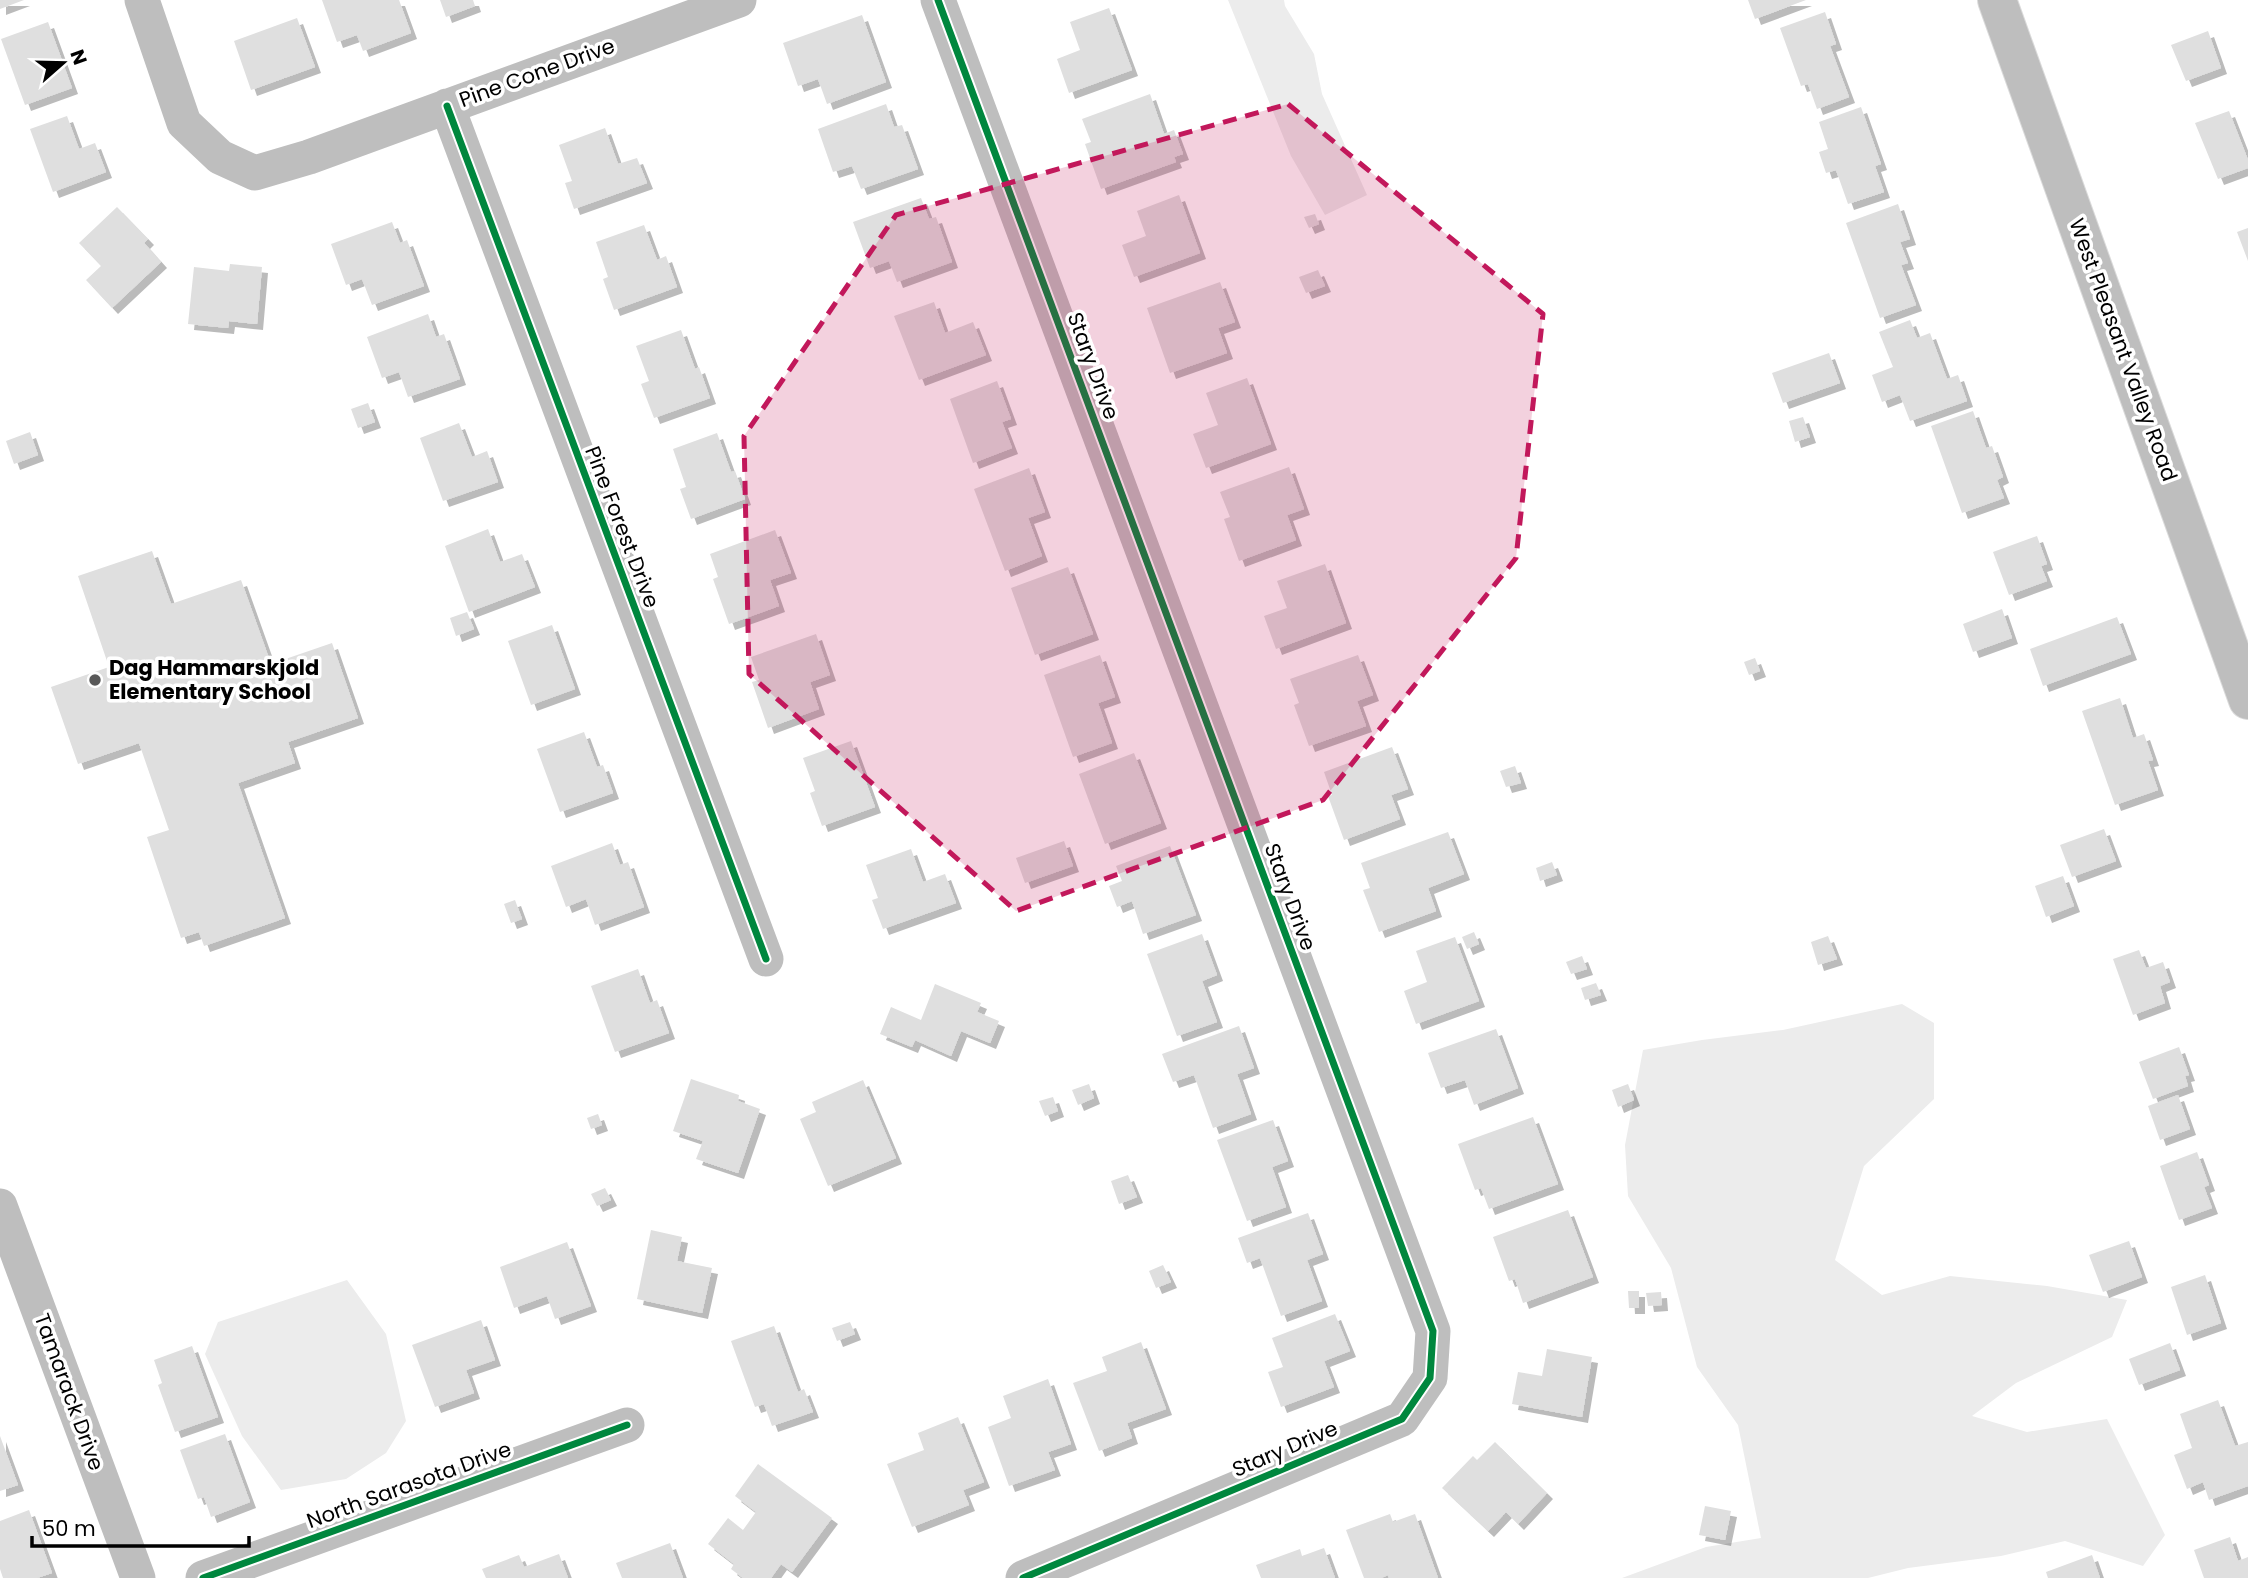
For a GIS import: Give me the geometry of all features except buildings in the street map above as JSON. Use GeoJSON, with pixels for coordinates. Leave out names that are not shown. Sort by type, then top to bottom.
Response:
{"type":"FeatureCollection","features":[{"type":"Feature","properties":{"kind":"main road","name":"West Pleasant Valley Road"},"geometry":{"type":"LineString","coordinates":[[1997,0],[2248,700]]}},
{"type":"Feature","properties":{"kind":"street","name":"Pine Cone Drive"},"geometry":{"type":"LineString","coordinates":[[142,0],[184,123],[220,157],[255,173],[309,158],[739,0]]}},
{"type":"Feature","properties":{"kind":"street","name":"Stary Drive"},"geometry":{"type":"LineString","coordinates":[[938,0],[1433,1331],[1430,1378],[1402,1419],[1023,1578]]}},
{"type":"Feature","properties":{"kind":"street","name":"Pine Forest Drive"},"geometry":{"type":"LineString","coordinates":[[447,106],[766,959]]}},
{"type":"Feature","properties":{"kind":"street","name":"Tamarack Drive"},"geometry":{"type":"LineString","coordinates":[[0,1206],[138,1578]]}},
{"type":"Feature","properties":{"kind":"street","name":"North Sarasota Drive"},"geometry":{"type":"LineString","coordinates":[[203,1578],[627,1425]]}},
{"type":"Feature","properties":{"kind":"highlighted area"},"geometry":{"type":"Polygon","coordinates":[[[1288,104],[1543,314],[1516,558],[1323,800],[1016,911],[749,674],[744,436],[896,215],[1288,104]]]}},
{"type":"Feature","properties":{"kind":"shaded area"},"geometry":{"type":"Polygon","coordinates":[[[1228,0],[1284,0],[1314,54],[1322,94],[1367,195],[1325,215],[1291,156],[1228,0]]]}},
{"type":"Feature","properties":{"kind":"shaded area"},"geometry":{"type":"Polygon","coordinates":[[[1902,1004],[1934,1023],[1934,1099],[1864,1166],[1835,1260],[1882,1295],[1950,1276],[2047,1286],[2127,1300],[2112,1337],[2016,1383],[1972,1416],[2027,1432],[2107,1419],[2165,1535],[2143,1566],[2065,1541],[2001,1556],[1908,1568],[1868,1578],[1622,1578],[1706,1547],[1761,1538],[1738,1425],[1697,1367],[1671,1268],[1628,1196],[1625,1145],[1643,1050],[1783,1030],[1902,1004]]]}},
{"type":"Feature","properties":{"kind":"shaded area"},"geometry":{"type":"Polygon","coordinates":[[[347,1280],[386,1334],[406,1421],[386,1453],[346,1479],[281,1490],[242,1436],[205,1354],[218,1322],[347,1280]]]}},
{"type":"Feature","properties":{"kind":"cycle path"},"geometry":{"type":"LineString","coordinates":[[938,0],[1433,1331],[1430,1378],[1402,1419],[1023,1578]]}},
{"type":"Feature","properties":{"kind":"cycle path"},"geometry":{"type":"LineString","coordinates":[[447,106],[766,959]]}},
{"type":"Feature","properties":{"kind":"cycle path"},"geometry":{"type":"LineString","coordinates":[[203,1578],[627,1425]]}},
{"type":"Feature","properties":{"kind":"place","name":"Dag Hammarskjold Elementary School"},"geometry":{"type":"Point","coordinates":[95,680]}}]}
